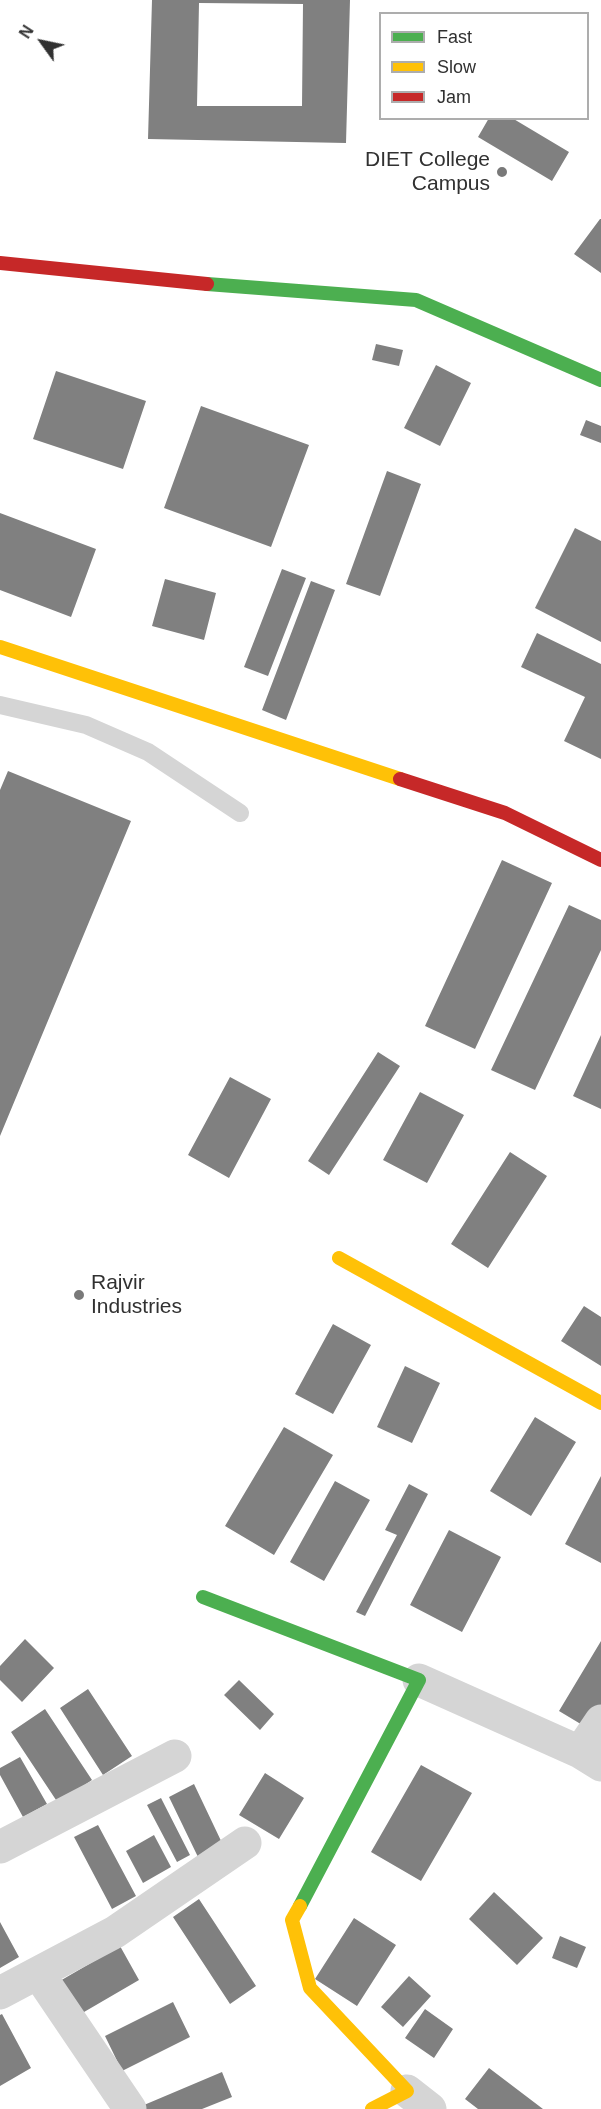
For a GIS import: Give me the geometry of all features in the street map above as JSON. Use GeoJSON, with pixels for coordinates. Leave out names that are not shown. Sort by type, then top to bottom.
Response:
{"type":"FeatureCollection","features":[{"type":"Feature","properties":{"kind":"street"},"geometry":{"type":"LineString","coordinates":[[0,263],[244,288],[416,300],[601,380]]}},
{"type":"Feature","properties":{"kind":"street"},"geometry":{"type":"LineString","coordinates":[[0,647],[505,813],[601,860]]}},
{"type":"Feature","properties":{"kind":"street"},"geometry":{"type":"LineString","coordinates":[[339,1258],[601,1403]]}},
{"type":"Feature","properties":{"kind":"street"},"geometry":{"type":"LineString","coordinates":[[203,1597],[419,1680],[590,1758],[601,1721]]}},
{"type":"Feature","properties":{"kind":"street"},"geometry":{"type":"LineString","coordinates":[[418,2100],[310,1988],[292,1920],[419,1680]]}},
{"type":"Feature","properties":{"kind":"street"},"geometry":{"type":"LineString","coordinates":[[0,1847],[175,1756]]}},
{"type":"Feature","properties":{"kind":"street"},"geometry":{"type":"LineString","coordinates":[[0,1993],[115,1932],[245,1843]]}},
{"type":"Feature","properties":{"kind":"street"},"geometry":{"type":"LineString","coordinates":[[38,1973],[130,2109]]}},
{"type":"Feature","properties":{"kind":"street"},"geometry":{"type":"LineString","coordinates":[[372,2109],[418,2100]]}},
{"type":"Feature","properties":{"kind":"lane"},"geometry":{"type":"LineString","coordinates":[[0,705],[86,725],[148,752],[240,813]]}},
{"type":"Feature","properties":{"kind":"building"},"geometry":{"type":"Polygon","coordinates":[[[152,0],[350,0],[346,143],[148,139],[152,0]],[[199,3],[197,106],[302,106],[303,4],[199,3]]]}},
{"type":"Feature","properties":{"kind":"building"},"geometry":{"type":"Polygon","coordinates":[[[488,120],[515,120],[569,152],[552,181],[478,137],[488,120]]]}},
{"type":"Feature","properties":{"kind":"building"},"geometry":{"type":"Polygon","coordinates":[[[601,219],[601,273],[574,254],[601,219]]]}},
{"type":"Feature","properties":{"kind":"building"},"geometry":{"type":"Polygon","coordinates":[[[376,344],[403,350],[399,366],[372,360],[376,344]]]}},
{"type":"Feature","properties":{"kind":"building"},"geometry":{"type":"Polygon","coordinates":[[[436,365],[471,383],[440,446],[404,428],[436,365]]]}},
{"type":"Feature","properties":{"kind":"building"},"geometry":{"type":"Polygon","coordinates":[[[56,371],[146,401],[123,469],[33,439],[56,371]]]}},
{"type":"Feature","properties":{"kind":"building"},"geometry":{"type":"Polygon","coordinates":[[[201,406],[309,445],[271,547],[164,508],[201,406]]]}},
{"type":"Feature","properties":{"kind":"building"},"geometry":{"type":"Polygon","coordinates":[[[586,420],[601,426],[601,443],[580,435],[586,420]]]}},
{"type":"Feature","properties":{"kind":"building"},"geometry":{"type":"Polygon","coordinates":[[[387,471],[421,484],[380,596],[346,584],[387,471]]]}},
{"type":"Feature","properties":{"kind":"building"},"geometry":{"type":"Polygon","coordinates":[[[0,513],[96,549],[71,617],[0,590],[0,513]]]}},
{"type":"Feature","properties":{"kind":"building"},"geometry":{"type":"Polygon","coordinates":[[[575,528],[601,541],[601,642],[535,608],[575,528]]]}},
{"type":"Feature","properties":{"kind":"building"},"geometry":{"type":"Polygon","coordinates":[[[282,569],[306,578],[268,676],[244,667],[282,569]]]}},
{"type":"Feature","properties":{"kind":"building"},"geometry":{"type":"Polygon","coordinates":[[[165,579],[216,593],[204,640],[152,626],[165,579]]]}},
{"type":"Feature","properties":{"kind":"building"},"geometry":{"type":"Polygon","coordinates":[[[311,581],[335,590],[286,720],[262,710],[311,581]]]}},
{"type":"Feature","properties":{"kind":"building"},"geometry":{"type":"Polygon","coordinates":[[[537,633],[601,664],[601,759],[564,741],[585,697],[521,667],[537,633]]]}},
{"type":"Feature","properties":{"kind":"building"},"geometry":{"type":"Polygon","coordinates":[[[8,771],[131,821],[0,1136],[0,790],[8,771]]]}},
{"type":"Feature","properties":{"kind":"building"},"geometry":{"type":"Polygon","coordinates":[[[502,860],[552,883],[475,1049],[425,1026],[502,860]]]}},
{"type":"Feature","properties":{"kind":"building"},"geometry":{"type":"Polygon","coordinates":[[[569,905],[601,920],[601,950],[535,1090],[491,1070],[569,905]]]}},
{"type":"Feature","properties":{"kind":"building"},"geometry":{"type":"Polygon","coordinates":[[[601,1035],[601,1109],[573,1096],[601,1035]]]}},
{"type":"Feature","properties":{"kind":"building"},"geometry":{"type":"Polygon","coordinates":[[[378,1052],[400,1066],[329,1175],[308,1161],[378,1052]]]}},
{"type":"Feature","properties":{"kind":"building"},"geometry":{"type":"Polygon","coordinates":[[[230,1077],[271,1099],[229,1178],[188,1155],[230,1077]]]}},
{"type":"Feature","properties":{"kind":"building"},"geometry":{"type":"Polygon","coordinates":[[[420,1092],[464,1115],[427,1183],[383,1160],[420,1092]]]}},
{"type":"Feature","properties":{"kind":"building"},"geometry":{"type":"Polygon","coordinates":[[[510,1152],[547,1176],[488,1268],[451,1244],[510,1152]]]}},
{"type":"Feature","properties":{"kind":"building"},"geometry":{"type":"Polygon","coordinates":[[[584,1306],[601,1317],[601,1366],[561,1341],[584,1306]]]}},
{"type":"Feature","properties":{"kind":"building"},"geometry":{"type":"Polygon","coordinates":[[[333,1324],[371,1345],[333,1414],[295,1394],[333,1324]]]}},
{"type":"Feature","properties":{"kind":"building"},"geometry":{"type":"Polygon","coordinates":[[[405,1366],[440,1383],[412,1443],[377,1427],[405,1366]]]}},
{"type":"Feature","properties":{"kind":"building"},"geometry":{"type":"Polygon","coordinates":[[[535,1417],[576,1442],[531,1516],[490,1491],[535,1417]]]}},
{"type":"Feature","properties":{"kind":"building"},"geometry":{"type":"Polygon","coordinates":[[[284,1427],[333,1455],[274,1555],[225,1526],[284,1427]]]}},
{"type":"Feature","properties":{"kind":"building"},"geometry":{"type":"Polygon","coordinates":[[[601,1476],[601,1563],[565,1544],[601,1476]]]}},
{"type":"Feature","properties":{"kind":"building"},"geometry":{"type":"Polygon","coordinates":[[[335,1481],[370,1500],[324,1581],[290,1562],[335,1481]]]}},
{"type":"Feature","properties":{"kind":"building"},"geometry":{"type":"Polygon","coordinates":[[[409,1484],[428,1494],[365,1616],[356,1612],[397,1535],[385,1530],[409,1484]]]}},
{"type":"Feature","properties":{"kind":"building"},"geometry":{"type":"Polygon","coordinates":[[[449,1530],[501,1557],[462,1632],[410,1605],[449,1530]]]}},
{"type":"Feature","properties":{"kind":"building"},"geometry":{"type":"Polygon","coordinates":[[[25,1639],[54,1668],[22,1702],[0,1680],[0,1666],[25,1639]]]}},
{"type":"Feature","properties":{"kind":"building"},"geometry":{"type":"Polygon","coordinates":[[[601,1641],[601,1721],[594,1732],[559,1711],[601,1641]]]}},
{"type":"Feature","properties":{"kind":"building"},"geometry":{"type":"Polygon","coordinates":[[[239,1680],[274,1714],[260,1730],[224,1695],[239,1680]]]}},
{"type":"Feature","properties":{"kind":"building"},"geometry":{"type":"Polygon","coordinates":[[[88,1689],[132,1756],[103,1775],[60,1708],[88,1689]]]}},
{"type":"Feature","properties":{"kind":"building"},"geometry":{"type":"Polygon","coordinates":[[[45,1709],[92,1780],[58,1803],[11,1732],[45,1709]]]}},
{"type":"Feature","properties":{"kind":"building"},"geometry":{"type":"Polygon","coordinates":[[[20,1757],[47,1804],[23,1817],[0,1775],[0,1768],[20,1757]]]}},
{"type":"Feature","properties":{"kind":"building"},"geometry":{"type":"Polygon","coordinates":[[[421,1765],[472,1793],[421,1881],[371,1852],[421,1765]]]}},
{"type":"Feature","properties":{"kind":"building"},"geometry":{"type":"Polygon","coordinates":[[[265,1773],[304,1798],[279,1839],[239,1815],[265,1773]]]}},
{"type":"Feature","properties":{"kind":"building"},"geometry":{"type":"Polygon","coordinates":[[[194,1784],[223,1845],[198,1857],[169,1797],[194,1784]]]}},
{"type":"Feature","properties":{"kind":"building"},"geometry":{"type":"Polygon","coordinates":[[[161,1798],[190,1855],[177,1862],[147,1805],[161,1798]]]}},
{"type":"Feature","properties":{"kind":"building"},"geometry":{"type":"Polygon","coordinates":[[[98,1825],[136,1896],[112,1909],[74,1837],[98,1825]]]}},
{"type":"Feature","properties":{"kind":"building"},"geometry":{"type":"Polygon","coordinates":[[[154,1835],[171,1867],[143,1883],[126,1851],[154,1835]]]}},
{"type":"Feature","properties":{"kind":"building"},"geometry":{"type":"Polygon","coordinates":[[[494,1892],[543,1938],[517,1965],[469,1919],[494,1892]]]}},
{"type":"Feature","properties":{"kind":"building"},"geometry":{"type":"Polygon","coordinates":[[[199,1899],[256,1986],[230,2004],[173,1917],[199,1899]]]}},
{"type":"Feature","properties":{"kind":"building"},"geometry":{"type":"Polygon","coordinates":[[[354,1918],[396,1945],[357,2006],[315,1979],[354,1918]]]}},
{"type":"Feature","properties":{"kind":"building"},"geometry":{"type":"Polygon","coordinates":[[[0,1922],[19,1957],[0,1968],[0,1922]]]}},
{"type":"Feature","properties":{"kind":"building"},"geometry":{"type":"Polygon","coordinates":[[[560,1936],[586,1947],[577,1968],[552,1958],[560,1936]]]}},
{"type":"Feature","properties":{"kind":"building"},"geometry":{"type":"Polygon","coordinates":[[[120,1946],[139,1980],[60,2026],[41,1992],[120,1946]]]}},
{"type":"Feature","properties":{"kind":"building"},"geometry":{"type":"Polygon","coordinates":[[[409,1976],[431,1996],[403,2027],[381,2007],[409,1976]]]}},
{"type":"Feature","properties":{"kind":"building"},"geometry":{"type":"Polygon","coordinates":[[[173,2002],[190,2037],[122,2071],[105,2036],[173,2002]]]}},
{"type":"Feature","properties":{"kind":"building"},"geometry":{"type":"Polygon","coordinates":[[[425,2009],[453,2029],[434,2058],[405,2038],[425,2009]]]}},
{"type":"Feature","properties":{"kind":"building"},"geometry":{"type":"Polygon","coordinates":[[[2,2014],[31,2068],[0,2086],[0,2015],[2,2014]]]}},
{"type":"Feature","properties":{"kind":"building"},"geometry":{"type":"Polygon","coordinates":[[[489,2068],[543,2109],[478,2109],[465,2099],[489,2068]]]}},
{"type":"Feature","properties":{"kind":"building"},"geometry":{"type":"Polygon","coordinates":[[[222,2072],[232,2097],[202,2109],[146,2109],[144,2105],[222,2072]]]}},
{"type":"Feature","properties":{"kind":"traffic: fast"},"geometry":{"type":"LineString","coordinates":[[207,284],[416,300],[601,380]]}},
{"type":"Feature","properties":{"kind":"traffic: fast"},"geometry":{"type":"LineString","coordinates":[[203,1597],[419,1680],[300,1906]]}},
{"type":"Feature","properties":{"kind":"traffic: slow"},"geometry":{"type":"LineString","coordinates":[[0,647],[400,779]]}},
{"type":"Feature","properties":{"kind":"traffic: slow"},"geometry":{"type":"LineString","coordinates":[[339,1258],[601,1403]]}},
{"type":"Feature","properties":{"kind":"traffic: slow"},"geometry":{"type":"LineString","coordinates":[[300,1906],[292,1920],[310,1988],[407,2091],[372,2109]]}},
{"type":"Feature","properties":{"kind":"traffic: jam"},"geometry":{"type":"LineString","coordinates":[[0,263],[207,284]]}},
{"type":"Feature","properties":{"kind":"traffic: jam"},"geometry":{"type":"LineString","coordinates":[[400,779],[505,813],[601,860]]}},
{"type":"Feature","properties":{"kind":"place","name":"DIET College Campus"},"geometry":{"type":"Point","coordinates":[502,172]}},
{"type":"Feature","properties":{"kind":"place","name":"Rajvir Industries"},"geometry":{"type":"Point","coordinates":[79,1295]}}]}
